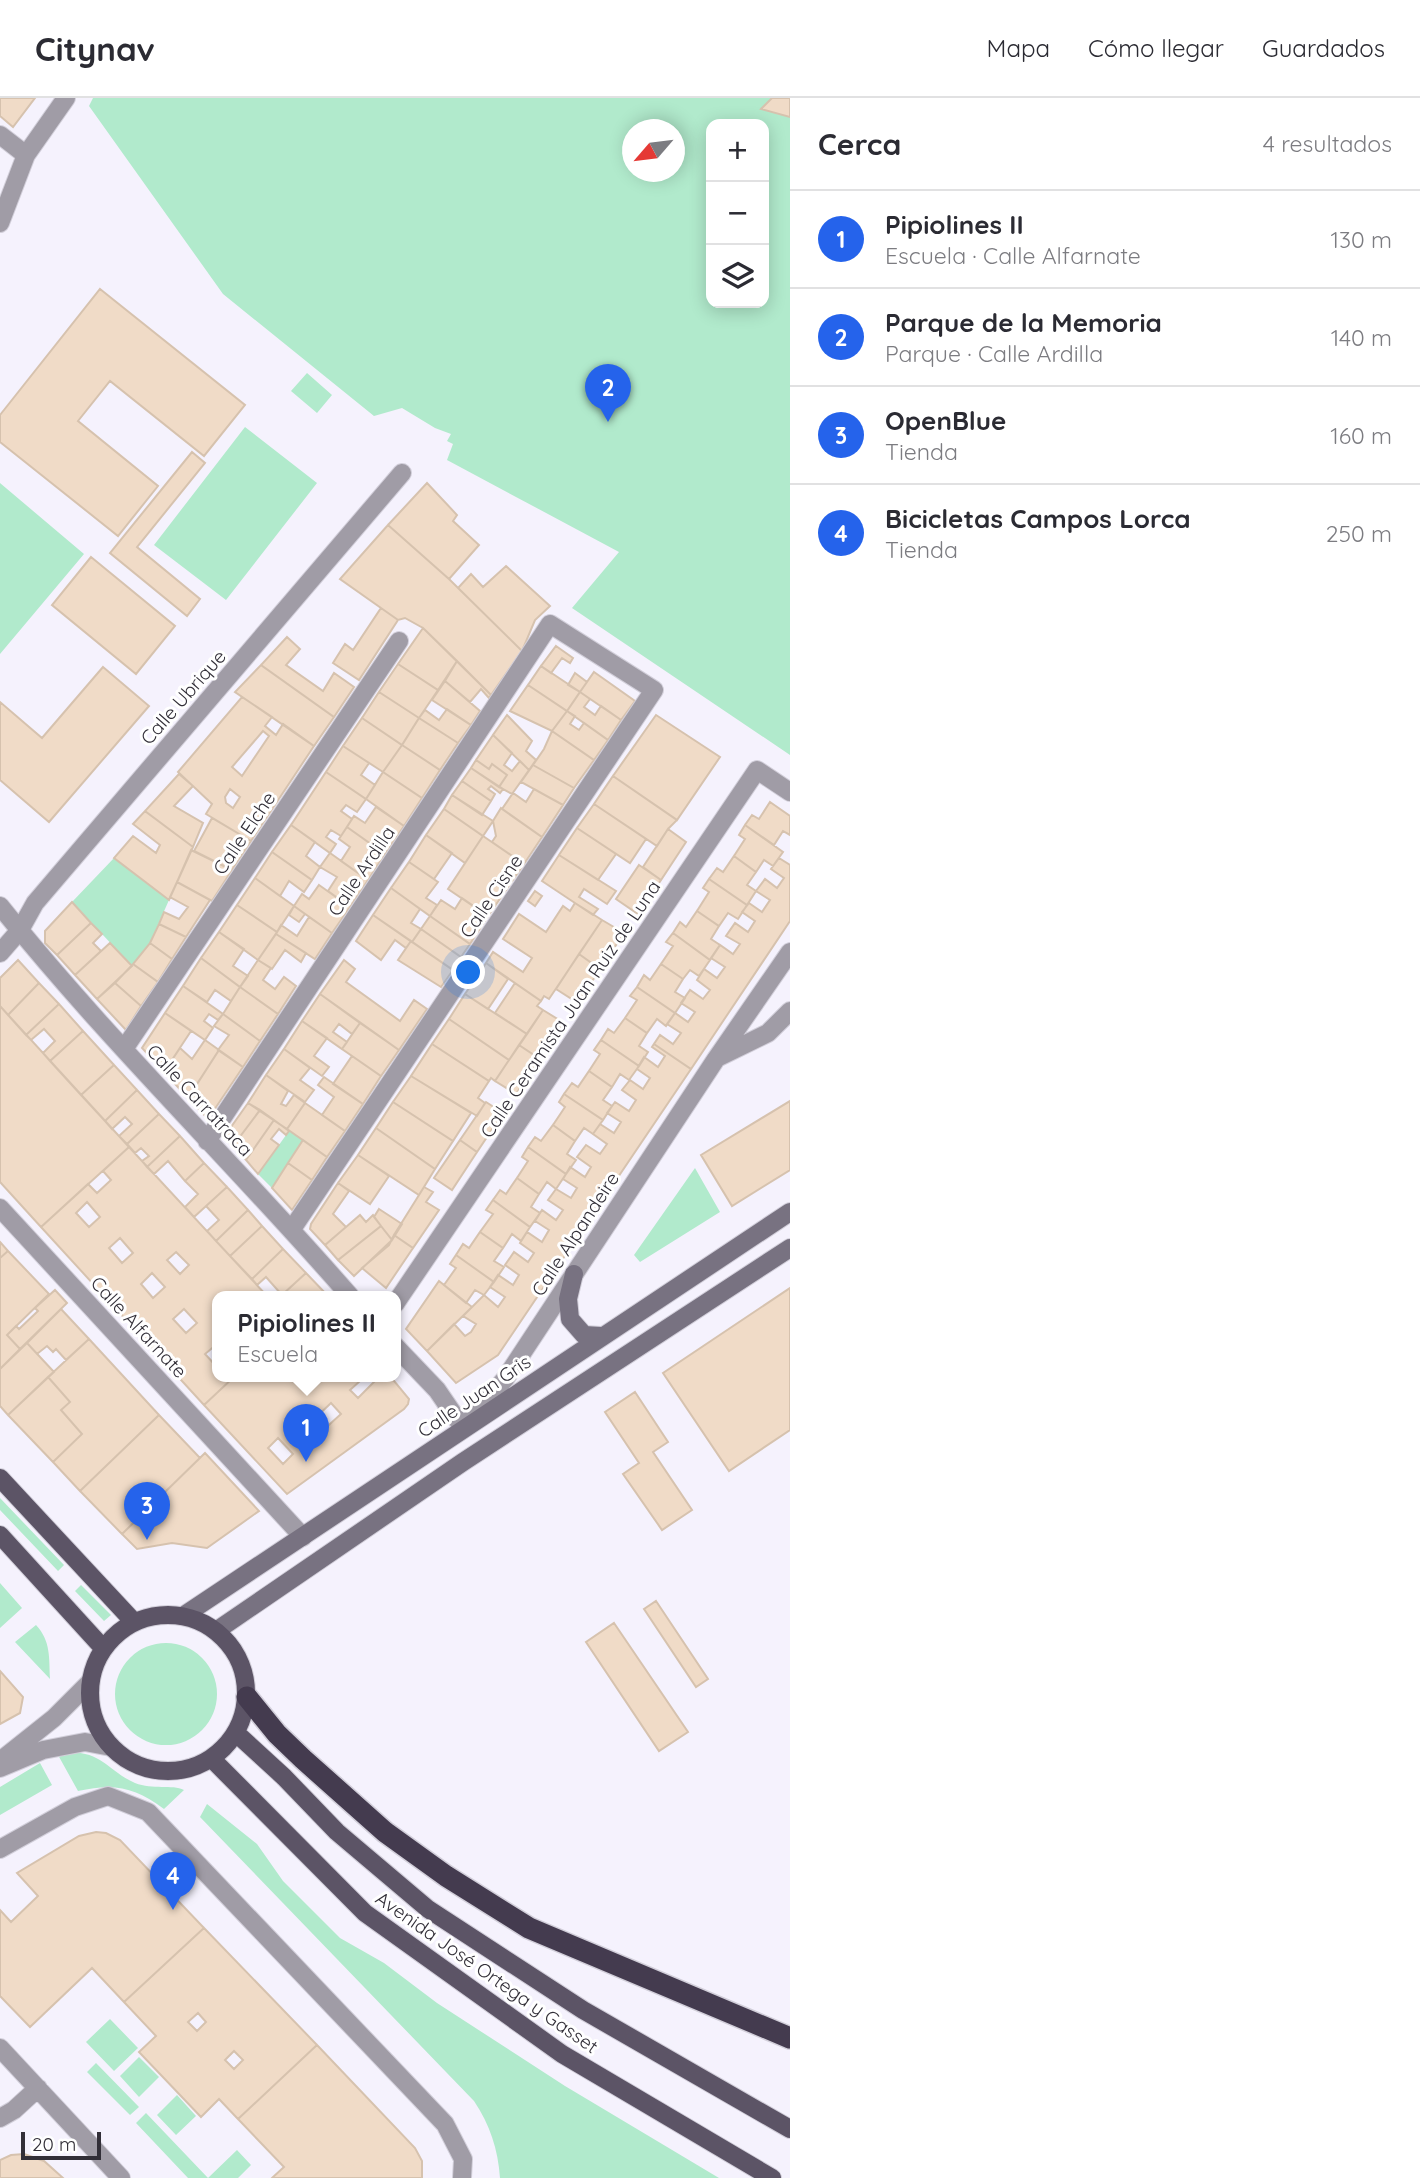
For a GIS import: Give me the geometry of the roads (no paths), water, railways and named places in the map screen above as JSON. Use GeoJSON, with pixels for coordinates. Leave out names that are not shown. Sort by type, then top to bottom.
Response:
{"type":"FeatureCollection","features":[{"type":"Feature","properties":{"kind":"highway"},"geometry":{"type":"LineString","coordinates":[[247,1698],[277,1734],[385,1832],[446,1876],[529,1928],[790,2038]]}},
{"type":"Feature","properties":{"kind":"main road","name":"Calle Juan Gris"},"geometry":{"type":"LineString","coordinates":[[183,1616],[790,1212]]}},
{"type":"Feature","properties":{"kind":"main road"},"geometry":{"type":"LineString","coordinates":[[216,1631],[463,1462],[790,1248]]}},
{"type":"Feature","properties":{"kind":"main road"},"geometry":{"type":"LineString","coordinates":[[574,1274],[568,1299],[570,1319],[584,1335],[601,1336]]}},
{"type":"Feature","properties":{"kind":"main road"},"geometry":{"type":"LineString","coordinates":[[463,1429],[463,1462]]}},
{"type":"Feature","properties":{"kind":"main road"},"geometry":{"type":"LineString","coordinates":[[0,1478],[134,1622]]}},
{"type":"Feature","properties":{"kind":"main road"},"geometry":{"type":"LineString","coordinates":[[0,1535],[103,1648]]}},
{"type":"Feature","properties":{"kind":"main road"},"geometry":{"type":"LineString","coordinates":[[150,1616],[183,1616],[216,1631],[237,1656],[246,1686],[247,1698],[236,1733],[212,1759],[192,1768],[170,1772],[148,1769],[128,1761],[111,1747],[97,1728],[90,1706],[90,1682],[103,1648],[117,1633],[150,1616]]}},
{"type":"Feature","properties":{"kind":"main road","name":"Avenida José Ortega y Gasset"},"geometry":{"type":"LineString","coordinates":[[236,1733],[284,1777],[337,1832],[428,1909],[583,2010],[790,2129]]}},
{"type":"Feature","properties":{"kind":"main road","name":"Avenida José Ortega y Gasset"},"geometry":{"type":"LineString","coordinates":[[212,1759],[365,1913],[562,2054],[772,2178]]}},
{"type":"Feature","properties":{"kind":"street"},"geometry":{"type":"LineString","coordinates":[[0,223],[26,155],[66,98]]}},
{"type":"Feature","properties":{"kind":"street"},"geometry":{"type":"LineString","coordinates":[[0,135],[26,155]]}},
{"type":"Feature","properties":{"kind":"street","name":"Calle Ubrique"},"geometry":{"type":"LineString","coordinates":[[0,953],[20,930],[35,903],[402,473]]}},
{"type":"Feature","properties":{"kind":"street","name":"Calle Ardilla"},"geometry":{"type":"LineString","coordinates":[[208,1141],[550,624],[654,690]]}},
{"type":"Feature","properties":{"kind":"street","name":"Calle Elche"},"geometry":{"type":"LineString","coordinates":[[124,1048],[399,641]]}},
{"type":"Feature","properties":{"kind":"street","name":"Calle Cisne"},"geometry":{"type":"LineString","coordinates":[[292,1229],[654,690]]}},
{"type":"Feature","properties":{"kind":"street","name":"Calle Ceramista Juan Ruiz de Luna"},"geometry":{"type":"LineString","coordinates":[[401,1295],[757,770],[790,792]]}},
{"type":"Feature","properties":{"kind":"street","name":"Calle Carratraca"},"geometry":{"type":"LineString","coordinates":[[0,906],[124,1048],[292,1229],[346,1291]]}},
{"type":"Feature","properties":{"kind":"street","name":"Calle Alpandeire"},"geometry":{"type":"LineString","coordinates":[[463,1429],[505,1379],[716,1059],[790,952]]}},
{"type":"Feature","properties":{"kind":"street","name":"Calle Alpandeire"},"geometry":{"type":"LineString","coordinates":[[716,1059],[768,1033],[790,1011]]}},
{"type":"Feature","properties":{"kind":"street","name":"Calle Alfarnate"},"geometry":{"type":"LineString","coordinates":[[0,1208],[303,1537]]}},
{"type":"Feature","properties":{"kind":"street"},"geometry":{"type":"LineString","coordinates":[[401,1352],[437,1390],[463,1429]]}},
{"type":"Feature","properties":{"kind":"street"},"geometry":{"type":"LineString","coordinates":[[0,1760],[54,1718],[90,1682]]}},
{"type":"Feature","properties":{"kind":"street"},"geometry":{"type":"LineString","coordinates":[[0,1768],[43,1750],[85,1742],[111,1747]]}},
{"type":"Feature","properties":{"kind":"street"},"geometry":{"type":"LineString","coordinates":[[0,1849],[75,1807],[108,1796],[148,1812],[445,2124],[463,2159],[462,2178]]}},
{"type":"Feature","properties":{"kind":"street"},"geometry":{"type":"LineString","coordinates":[[0,2048],[121,2178]]}},
{"type":"Feature","properties":{"kind":"street"},"geometry":{"type":"LineString","coordinates":[[5,2110],[38,2088]]}},
{"type":"Feature","properties":{"kind":"place","name":"Parque de la Memoria"},"geometry":{"type":"Point","coordinates":[608,422]}},
{"type":"Feature","properties":{"kind":"place","name":"Pipiolines II"},"geometry":{"type":"Point","coordinates":[306,1462]}},
{"type":"Feature","properties":{"kind":"place","name":"OpenBlue"},"geometry":{"type":"Point","coordinates":[147,1540]}},
{"type":"Feature","properties":{"kind":"place","name":"Bicicletas Campos Lorca"},"geometry":{"type":"Point","coordinates":[173,1910]}}]}
